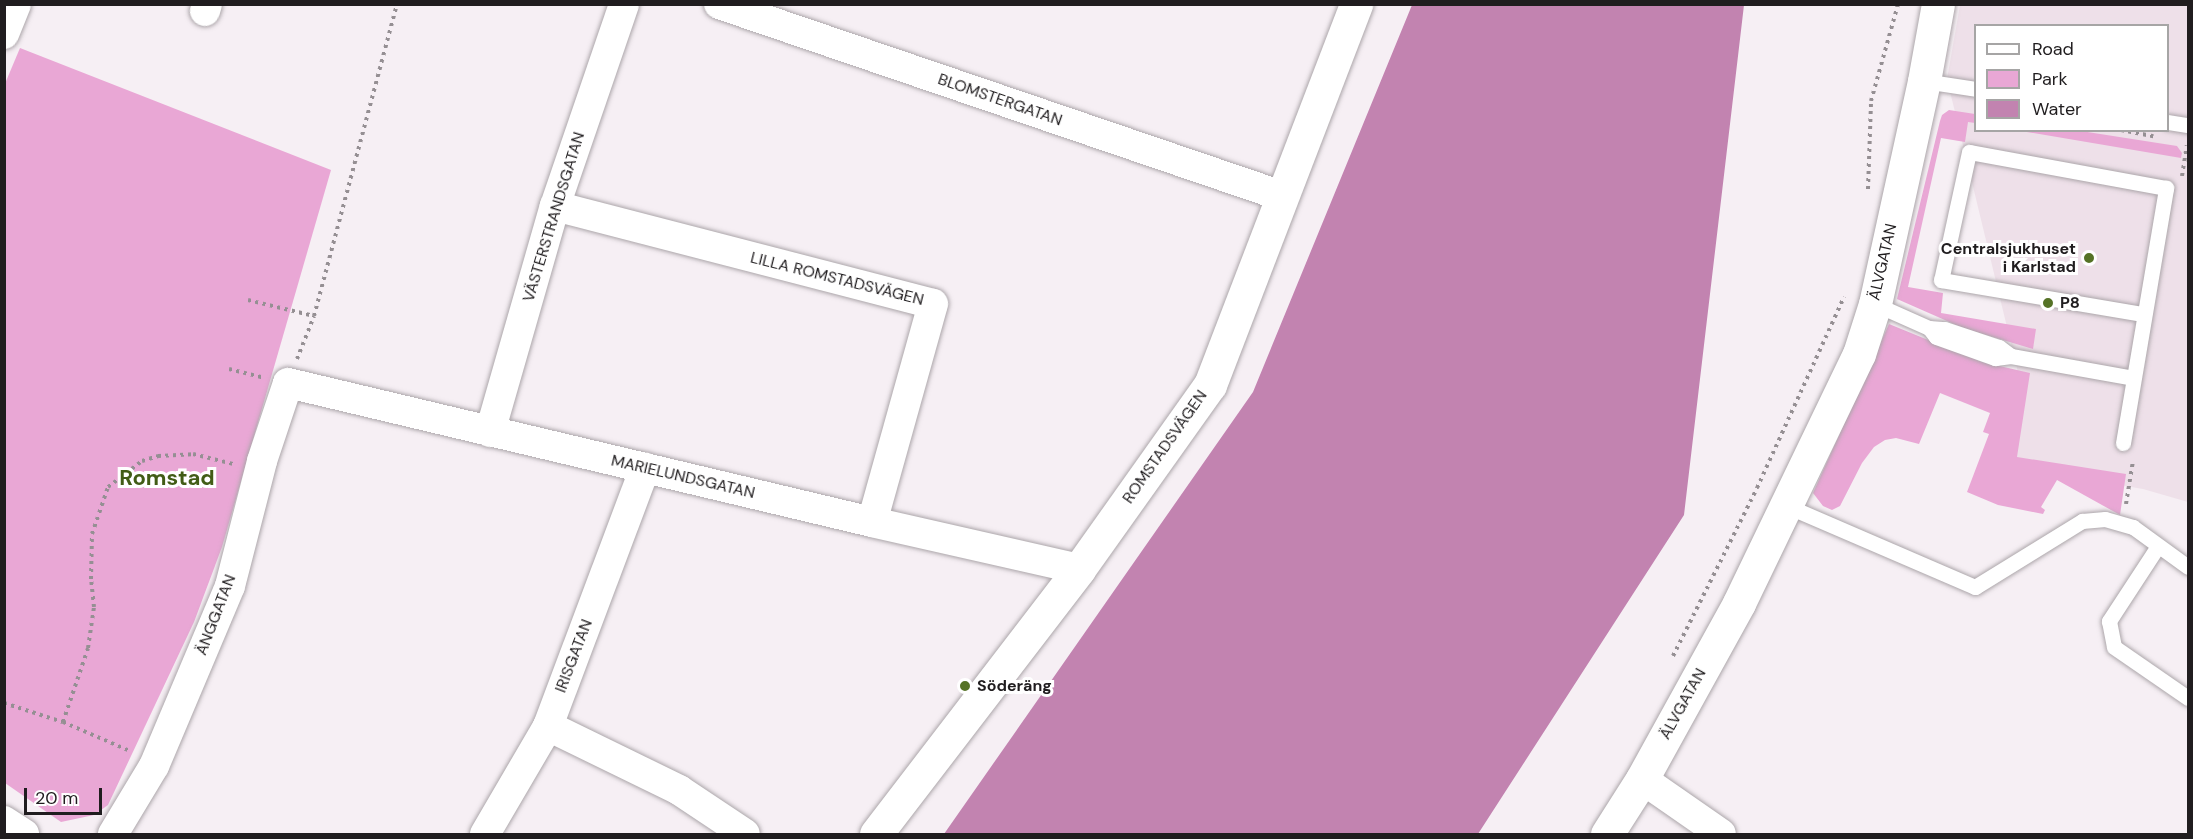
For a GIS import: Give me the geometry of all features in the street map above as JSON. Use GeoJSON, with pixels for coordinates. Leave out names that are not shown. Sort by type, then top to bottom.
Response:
{"type":"FeatureCollection","features":[{"type":"Feature","properties":{"kind":"street"},"geometry":{"type":"LineString","coordinates":[[4,34],[16,4]]}},
{"type":"Feature","properties":{"kind":"street","name":"VÄSTERSTRANDSGATAN"},"geometry":{"type":"LineString","coordinates":[[490,432],[555,206],[624,4]]}},
{"type":"Feature","properties":{"kind":"street","name":"BLOMSTERGATAN"},"geometry":{"type":"LineString","coordinates":[[719,4],[1282,196]]}},
{"type":"Feature","properties":{"kind":"street","name":"ROMSTADSVÄGEN"},"geometry":{"type":"LineString","coordinates":[[876,834],[1079,568],[1210,385],[1356,4]]}},
{"type":"Feature","properties":{"kind":"street","name":"ÄLVGATAN"},"geometry":{"type":"LineString","coordinates":[[1607,834],[1642,779],[1739,603],[1859,354],[1860,300],[1924,81],[1938,4]]}},
{"type":"Feature","properties":{"kind":"street","name":"LILLA ROMSTADSVÄGEN"},"geometry":{"type":"LineString","coordinates":[[555,206],[933,304],[872,522]]}},
{"type":"Feature","properties":{"kind":"street","name":"MARIELUNDSGATAN"},"geometry":{"type":"LineString","coordinates":[[288,383],[872,522],[1079,568]]}},
{"type":"Feature","properties":{"kind":"street","name":"ÄNGGATAN"},"geometry":{"type":"LineString","coordinates":[[113,834],[156,762],[230,586],[259,472],[288,383]]}},
{"type":"Feature","properties":{"kind":"street","name":"IRISGATAN"},"geometry":{"type":"LineString","coordinates":[[485,834],[548,726],[645,468]]}},
{"type":"Feature","properties":{"kind":"street"},"geometry":{"type":"LineString","coordinates":[[548,726],[679,790],[745,834]]}},
{"type":"Feature","properties":{"kind":"street"},"geometry":{"type":"LineString","coordinates":[[1642,779],[1721,834]]}},
{"type":"Feature","properties":{"kind":"street"},"geometry":{"type":"LineString","coordinates":[[4,821],[24,834]]}},
{"type":"Feature","properties":{"kind":"lane"},"geometry":{"type":"LineString","coordinates":[[1924,81],[1974,89]]}},
{"type":"Feature","properties":{"kind":"lane"},"geometry":{"type":"LineString","coordinates":[[2169,122],[2188,125]]}},
{"type":"Feature","properties":{"kind":"lane"},"geometry":{"type":"LineString","coordinates":[[2123,443],[2166,188],[1969,152],[1941,280],[2143,314]]}},
{"type":"Feature","properties":{"kind":"lane"},"geometry":{"type":"LineString","coordinates":[[1860,300],[1929,328],[1945,329],[1999,347],[2012,356],[2133,378]]}},
{"type":"Feature","properties":{"kind":"lane"},"geometry":{"type":"LineString","coordinates":[[1787,506],[1975,587],[2082,521],[2105,519],[2122,523],[2188,567]]}},
{"type":"Feature","properties":{"kind":"lane"},"geometry":{"type":"LineString","coordinates":[[2158,546],[2109,621],[2115,647],[2188,698]]}},
{"type":"Feature","properties":{"kind":"path"},"geometry":{"type":"LineString","coordinates":[[288,383],[314,316],[397,4]]}},
{"type":"Feature","properties":{"kind":"path"},"geometry":{"type":"LineString","coordinates":[[1868,195],[1871,101],[1898,4]]}},
{"type":"Feature","properties":{"kind":"path"},"geometry":{"type":"LineString","coordinates":[[248,300],[314,316]]}},
{"type":"Feature","properties":{"kind":"path"},"geometry":{"type":"LineString","coordinates":[[1668,667],[1757,488],[1860,300]]}},
{"type":"Feature","properties":{"kind":"path"},"geometry":{"type":"LineString","coordinates":[[63,722],[88,648],[94,607],[91,579],[92,534],[108,488],[142,461],[180,453],[193,454],[259,472]]}},
{"type":"Feature","properties":{"kind":"path"},"geometry":{"type":"LineString","coordinates":[[4,703],[63,722],[156,762]]}},
{"type":"Feature","properties":{"kind":"shaded area","name":"Centralsjukhuset i Karlstad"},"geometry":{"type":"Polygon","coordinates":[[[1960,5],[2188,5],[2188,502],[2143,489],[2005,465],[2021,385],[1947,79],[1960,5]]]}},
{"type":"Feature","properties":{"kind":"green space"},"geometry":{"type":"Polygon","coordinates":[[[20,48],[331,170],[222,547],[194,622],[108,805],[94,815],[61,822],[5,783],[4,86],[20,48]]]}},
{"type":"Feature","properties":{"kind":"green space"},"geometry":{"type":"Polygon","coordinates":[[[1949,110],[1974,114],[1974,123],[1968,122],[1965,142],[1941,138],[1908,287],[1943,293],[1941,313],[2036,329],[2033,349],[1963,328],[1897,299],[1942,115],[1949,110]]]}},
{"type":"Feature","properties":{"kind":"green space"},"geometry":{"type":"Polygon","coordinates":[[[2027,132],[2087,132],[2177,146],[2182,153],[2181,158],[2027,132]]]}},
{"type":"Feature","properties":{"kind":"green space"},"geometry":{"type":"Polygon","coordinates":[[[1889,324],[1982,362],[2030,373],[2017,457],[2126,474],[2120,515],[2057,480],[2041,507],[2045,510],[2043,514],[1998,505],[1967,492],[1989,434],[1983,432],[1990,413],[1940,393],[1919,444],[1896,438],[1885,440],[1874,447],[1862,463],[1840,506],[1832,510],[1823,506],[1813,493],[1889,324]]]}},
{"type":"Feature","properties":{"kind":"water"},"geometry":{"type":"Polygon","coordinates":[[[1412,5],[1744,5],[1684,515],[1478,834],[944,834],[1253,392],[1412,5]]]}},
{"type":"Feature","properties":{"kind":"place","name":"Centralsjukhuset i Karlstad"},"geometry":{"type":"Point","coordinates":[2089,258]}},
{"type":"Feature","properties":{"kind":"place","name":"P8"},"geometry":{"type":"Point","coordinates":[2048,303]}},
{"type":"Feature","properties":{"kind":"place","name":"Söderäng"},"geometry":{"type":"Point","coordinates":[965,686]}},
{"type":"Feature","properties":{"kind":"district","name":"Romstad"},"geometry":{"type":"Point","coordinates":[167,478]}}]}
